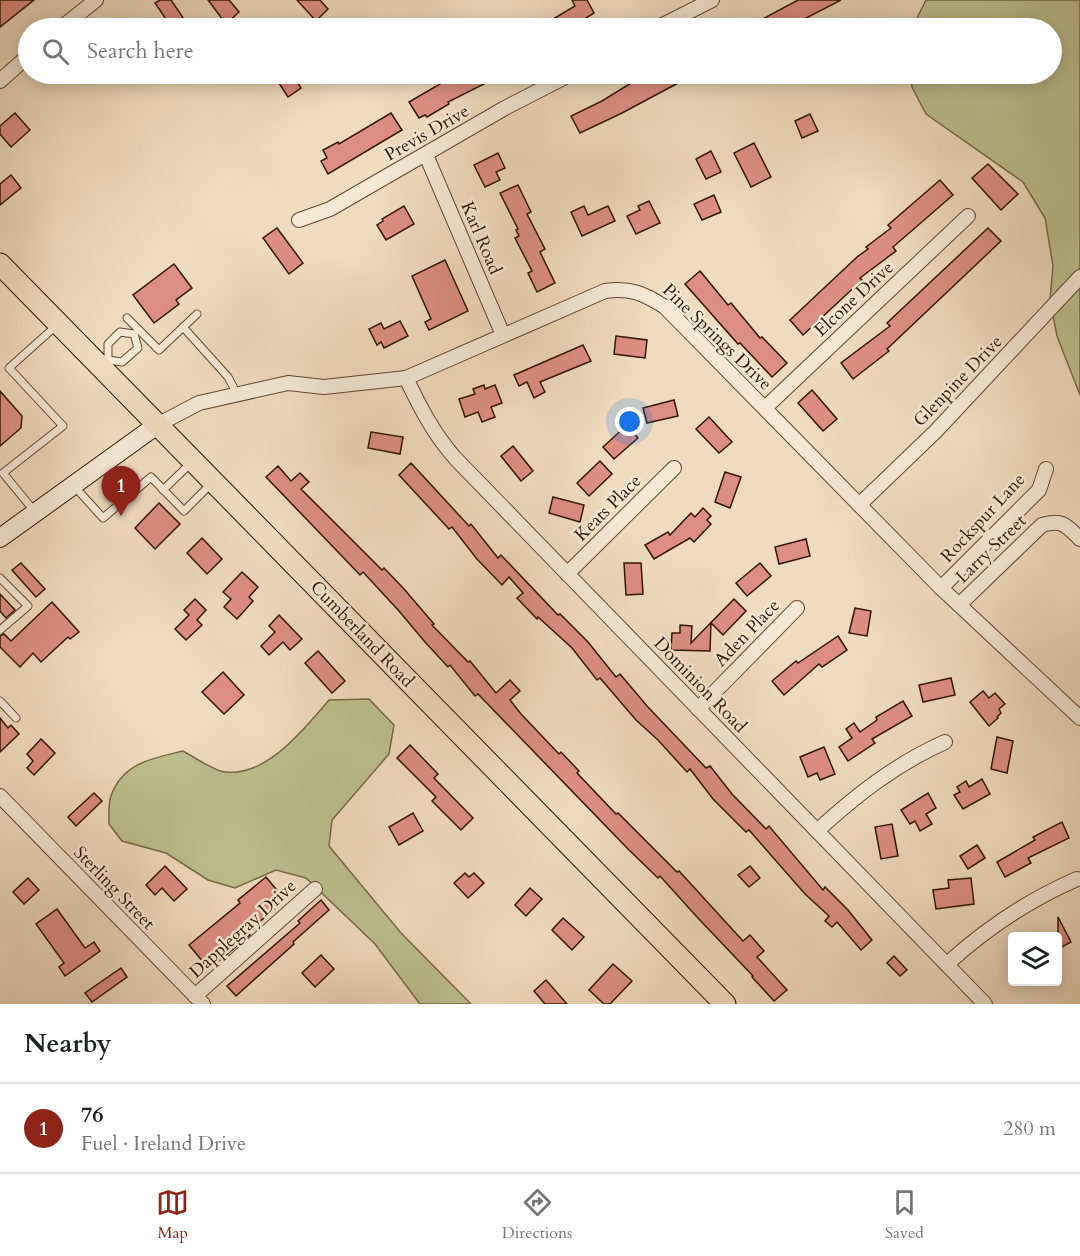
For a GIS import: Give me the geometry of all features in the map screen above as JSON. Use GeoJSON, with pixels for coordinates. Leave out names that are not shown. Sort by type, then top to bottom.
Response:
{"type":"FeatureCollection","features":[{"type":"Feature","properties":{"kind":"main road","name":"Cumberland Road"},"geometry":{"type":"LineString","coordinates":[[0,264],[58,324],[104,363],[157,425],[721,1003]]}},
{"type":"Feature","properties":{"kind":"main road"},"geometry":{"type":"LineString","coordinates":[[0,538],[157,425]]}},
{"type":"Feature","properties":{"kind":"street"},"geometry":{"type":"LineString","coordinates":[[74,18],[96,0]]}},
{"type":"Feature","properties":{"kind":"street"},"geometry":{"type":"LineString","coordinates":[[677,18],[712,0]]}},
{"type":"Feature","properties":{"kind":"street"},"geometry":{"type":"LineString","coordinates":[[0,81],[18,66]]}},
{"type":"Feature","properties":{"kind":"street","name":"Previs Drive"},"geometry":{"type":"LineString","coordinates":[[299,220],[330,209],[552,84]]}},
{"type":"Feature","properties":{"kind":"street","name":"Karl Road"},"geometry":{"type":"LineString","coordinates":[[426,155],[503,335]]}},
{"type":"Feature","properties":{"kind":"street","name":"Elcone Drive"},"geometry":{"type":"LineString","coordinates":[[765,408],[968,216]]}},
{"type":"Feature","properties":{"kind":"street","name":"Glenpine Drive"},"geometry":{"type":"LineString","coordinates":[[859,505],[936,431],[1080,278]]}},
{"type":"Feature","properties":{"kind":"street","name":"Pine Springs Drive"},"geometry":{"type":"LineString","coordinates":[[157,425],[199,404],[288,383],[324,387],[406,378],[605,291],[633,290],[647,295],[665,307],[941,588],[1080,718]]}},
{"type":"Feature","properties":{"kind":"street","name":"Dominion Road"},"geometry":{"type":"LineString","coordinates":[[406,378],[438,439],[985,1004]]}},
{"type":"Feature","properties":{"kind":"street","name":"Keats Place"},"geometry":{"type":"LineString","coordinates":[[567,574],[674,468]]}},
{"type":"Feature","properties":{"kind":"street","name":"Rockspur Lane"},"geometry":{"type":"LineString","coordinates":[[941,588],[1039,490],[1046,469]]}},
{"type":"Feature","properties":{"kind":"street","name":"Larry Street"},"geometry":{"type":"LineString","coordinates":[[959,605],[1042,525],[1053,521],[1065,524],[1080,539]]}},
{"type":"Feature","properties":{"kind":"street","name":"Aden Place"},"geometry":{"type":"LineString","coordinates":[[698,709],[797,608]]}},
{"type":"Feature","properties":{"kind":"street"},"geometry":{"type":"LineString","coordinates":[[817,831],[851,800],[899,765],[945,742]]}},
{"type":"Feature","properties":{"kind":"street","name":"Sterling Street"},"geometry":{"type":"LineString","coordinates":[[0,796],[199,1000]]}},
{"type":"Feature","properties":{"kind":"street"},"geometry":{"type":"LineString","coordinates":[[947,964],[1005,917],[1077,879]]}},
{"type":"Feature","properties":{"kind":"street","name":"Dapplegray Drive"},"geometry":{"type":"LineString","coordinates":[[199,1000],[315,888]]}},
{"type":"Feature","properties":{"kind":"lane"},"geometry":{"type":"LineString","coordinates":[[128,318],[136,332],[159,350],[197,314]]}},
{"type":"Feature","properties":{"kind":"lane"},"geometry":{"type":"LineString","coordinates":[[35,512],[3,473],[63,426],[9,368],[58,324]]}},
{"type":"Feature","properties":{"kind":"lane"},"geometry":{"type":"LineString","coordinates":[[183,327],[228,377],[237,394]]}},
{"type":"Feature","properties":{"kind":"lane"},"geometry":{"type":"LineString","coordinates":[[120,332],[136,332],[138,348],[122,362],[104,363],[108,344],[120,332]]}},
{"type":"Feature","properties":{"kind":"lane"},"geometry":{"type":"LineString","coordinates":[[163,490],[193,462]]}},
{"type":"Feature","properties":{"kind":"lane"},"geometry":{"type":"LineString","coordinates":[[73,485],[103,518],[152,477],[184,511],[213,482]]}},
{"type":"Feature","properties":{"kind":"lane"},"geometry":{"type":"LineString","coordinates":[[0,578],[28,606],[0,630]]}},
{"type":"Feature","properties":{"kind":"lane"},"geometry":{"type":"LineString","coordinates":[[0,701],[16,718]]}},
{"type":"Feature","properties":{"kind":"green space"},"geometry":{"type":"Polygon","coordinates":[[[926,0],[1080,0],[1080,395],[1057,336],[1050,300],[1053,266],[1045,218],[1023,182],[926,114],[912,84],[1062,84],[1062,18],[917,18],[926,0]]]}},
{"type":"Feature","properties":{"kind":"green space"},"geometry":{"type":"Polygon","coordinates":[[[369,699],[394,725],[389,754],[332,820],[329,846],[401,933],[471,1004],[420,1004],[375,944],[306,878],[276,870],[235,888],[208,880],[166,853],[122,841],[109,824],[109,802],[116,785],[123,776],[141,763],[183,751],[220,771],[241,772],[270,759],[283,749],[329,700],[369,699]]]}},
{"type":"Feature","properties":{"kind":"building"},"geometry":{"type":"Polygon","coordinates":[[[0,0],[34,0],[0,27],[0,0]]]}},
{"type":"Feature","properties":{"kind":"building"},"geometry":{"type":"Polygon","coordinates":[[[160,0],[171,0],[183,18],[165,18],[155,3],[160,0]]]}},
{"type":"Feature","properties":{"kind":"building"},"geometry":{"type":"Polygon","coordinates":[[[208,0],[229,0],[239,12],[232,18],[222,18],[208,0]]]}},
{"type":"Feature","properties":{"kind":"building"},"geometry":{"type":"Polygon","coordinates":[[[297,0],[320,0],[328,9],[319,18],[313,18],[297,0]]]}},
{"type":"Feature","properties":{"kind":"building"},"geometry":{"type":"Polygon","coordinates":[[[572,0],[587,0],[594,13],[586,18],[555,18],[575,6],[572,0]]]}},
{"type":"Feature","properties":{"kind":"building"},"geometry":{"type":"Polygon","coordinates":[[[798,0],[841,0],[806,18],[765,18],[798,0]]]}},
{"type":"Feature","properties":{"kind":"building"},"geometry":{"type":"Polygon","coordinates":[[[280,84],[298,84],[301,88],[288,97],[280,84]]]}},
{"type":"Feature","properties":{"kind":"building"},"geometry":{"type":"Polygon","coordinates":[[[440,84],[484,84],[448,102],[449,104],[427,117],[425,115],[419,118],[409,102],[440,84]]]}},
{"type":"Feature","properties":{"kind":"building"},"geometry":{"type":"Polygon","coordinates":[[[629,84],[676,84],[580,133],[571,116],[629,84]]]}},
{"type":"Feature","properties":{"kind":"building"},"geometry":{"type":"Polygon","coordinates":[[[15,113],[30,130],[11,147],[0,134],[0,126],[15,113]]]}},
{"type":"Feature","properties":{"kind":"building"},"geometry":{"type":"Polygon","coordinates":[[[391,113],[402,130],[328,174],[321,161],[327,158],[323,150],[338,142],[339,144],[391,113]]]}},
{"type":"Feature","properties":{"kind":"building"},"geometry":{"type":"Polygon","coordinates":[[[810,114],[818,131],[802,138],[795,121],[810,114]]]}},
{"type":"Feature","properties":{"kind":"building"},"geometry":{"type":"Polygon","coordinates":[[[754,143],[771,177],[751,187],[734,153],[754,143]]]}},
{"type":"Feature","properties":{"kind":"building"},"geometry":{"type":"Polygon","coordinates":[[[711,151],[721,172],[706,179],[696,159],[711,151]]]}},
{"type":"Feature","properties":{"kind":"building"},"geometry":{"type":"Polygon","coordinates":[[[498,153],[505,168],[496,172],[500,180],[485,187],[474,165],[498,153]]]}},
{"type":"Feature","properties":{"kind":"building"},"geometry":{"type":"Polygon","coordinates":[[[988,164],[1018,194],[1001,210],[972,178],[988,164]]]}},
{"type":"Feature","properties":{"kind":"building"},"geometry":{"type":"Polygon","coordinates":[[[11,175],[21,188],[0,205],[0,184],[11,175]]]}},
{"type":"Feature","properties":{"kind":"building"},"geometry":{"type":"Polygon","coordinates":[[[940,180],[953,195],[893,247],[896,251],[860,278],[862,280],[803,335],[790,320],[868,249],[866,247],[891,228],[888,225],[940,180]]]}},
{"type":"Feature","properties":{"kind":"building"},"geometry":{"type":"Polygon","coordinates":[[[518,185],[531,212],[527,214],[545,249],[540,252],[555,283],[537,292],[528,273],[532,271],[515,238],[519,236],[516,230],[518,229],[500,193],[518,185]]]}},
{"type":"Feature","properties":{"kind":"building"},"geometry":{"type":"Polygon","coordinates":[[[714,195],[721,212],[702,220],[694,204],[714,195]]]}},
{"type":"Feature","properties":{"kind":"building"},"geometry":{"type":"Polygon","coordinates":[[[649,201],[660,223],[636,234],[627,216],[640,210],[638,206],[649,201]]]}},
{"type":"Feature","properties":{"kind":"building"},"geometry":{"type":"Polygon","coordinates":[[[404,206],[414,224],[386,240],[377,225],[383,221],[382,219],[404,206]]]}},
{"type":"Feature","properties":{"kind":"building"},"geometry":{"type":"Polygon","coordinates":[[[584,206],[588,215],[608,206],[615,221],[582,236],[571,212],[584,206]]]}},
{"type":"Feature","properties":{"kind":"building"},"geometry":{"type":"Polygon","coordinates":[[[277,228],[303,263],[289,274],[263,238],[277,228]]]}},
{"type":"Feature","properties":{"kind":"building"},"geometry":{"type":"Polygon","coordinates":[[[988,228],[1001,241],[887,349],[889,351],[853,379],[841,363],[890,326],[887,323],[988,228]]]}},
{"type":"Feature","properties":{"kind":"building"},"geometry":{"type":"Polygon","coordinates":[[[445,260],[468,311],[429,330],[425,322],[431,319],[412,276],[445,260]]]}},
{"type":"Feature","properties":{"kind":"building"},"geometry":{"type":"Polygon","coordinates":[[[174,264],[192,288],[176,300],[179,304],[154,323],[133,295],[174,264]]]}},
{"type":"Feature","properties":{"kind":"building"},"geometry":{"type":"Polygon","coordinates":[[[700,271],[728,305],[731,303],[760,338],[762,337],[787,363],[772,377],[740,343],[738,344],[685,284],[700,271]]]}},
{"type":"Feature","properties":{"kind":"building"},"geometry":{"type":"Polygon","coordinates":[[[400,321],[408,336],[384,348],[381,342],[377,345],[369,329],[381,323],[384,329],[400,321]]]}},
{"type":"Feature","properties":{"kind":"building"},"geometry":{"type":"Polygon","coordinates":[[[616,336],[647,340],[645,358],[614,354],[616,336]]]}},
{"type":"Feature","properties":{"kind":"building"},"geometry":{"type":"Polygon","coordinates":[[[583,345],[591,361],[540,382],[545,392],[534,398],[527,382],[519,386],[514,375],[583,345]]]}},
{"type":"Feature","properties":{"kind":"building"},"geometry":{"type":"Polygon","coordinates":[[[484,385],[485,389],[495,385],[502,403],[491,407],[495,417],[482,422],[478,412],[465,417],[459,399],[475,394],[473,389],[484,385]]]}},
{"type":"Feature","properties":{"kind":"building"},"geometry":{"type":"Polygon","coordinates":[[[812,390],[837,419],[823,431],[798,403],[812,390]]]}},
{"type":"Feature","properties":{"kind":"building"},"geometry":{"type":"Polygon","coordinates":[[[0,391],[22,416],[21,428],[0,446],[0,391]]]}},
{"type":"Feature","properties":{"kind":"building"},"geometry":{"type":"Polygon","coordinates":[[[674,400],[678,416],[647,423],[643,408],[674,400]]]}},
{"type":"Feature","properties":{"kind":"building"},"geometry":{"type":"Polygon","coordinates":[[[709,417],[732,442],[719,453],[696,429],[709,417]]]}},
{"type":"Feature","properties":{"kind":"building"},"geometry":{"type":"Polygon","coordinates":[[[627,425],[638,438],[614,459],[603,447],[627,425]]]}},
{"type":"Feature","properties":{"kind":"building"},"geometry":{"type":"Polygon","coordinates":[[[371,432],[403,437],[400,454],[368,448],[371,432]]]}},
{"type":"Feature","properties":{"kind":"building"},"geometry":{"type":"Polygon","coordinates":[[[513,446],[533,471],[521,481],[501,456],[513,446]]]}},
{"type":"Feature","properties":{"kind":"building"},"geometry":{"type":"Polygon","coordinates":[[[600,461],[612,474],[589,496],[577,483],[600,461]]]}},
{"type":"Feature","properties":{"kind":"building"},"geometry":{"type":"Polygon","coordinates":[[[411,463],[469,526],[471,524],[498,558],[501,555],[558,615],[560,614],[588,642],[616,677],[620,674],[706,768],[710,766],[732,794],[766,829],[769,826],[823,890],[825,887],[848,910],[872,940],[861,950],[837,922],[832,927],[825,921],[829,916],[805,894],[749,830],[746,832],[713,799],[690,769],[687,772],[636,720],[600,678],[597,680],[572,648],[538,617],[537,619],[517,598],[523,593],[509,577],[502,585],[477,559],[452,527],[449,529],[399,475],[411,463]]]}},
{"type":"Feature","properties":{"kind":"building"},"geometry":{"type":"Polygon","coordinates":[[[278,466],[291,481],[300,473],[309,482],[301,489],[382,570],[384,568],[434,624],[432,625],[468,662],[470,661],[496,693],[510,680],[520,691],[510,700],[521,714],[559,754],[561,752],[579,771],[577,773],[616,814],[618,813],[677,872],[679,871],[743,941],[750,935],[764,951],[757,957],[787,990],[774,1001],[660,876],[658,878],[628,849],[478,694],[475,696],[450,665],[448,667],[363,572],[360,575],[266,477],[278,466]]]}},
{"type":"Feature","properties":{"kind":"building"},"geometry":{"type":"Polygon","coordinates":[[[725,472],[741,477],[730,508],[715,502],[725,472]]]}},
{"type":"Feature","properties":{"kind":"building"},"geometry":{"type":"Polygon","coordinates":[[[553,497],[584,505],[580,522],[549,513],[553,497]]]}},
{"type":"Feature","properties":{"kind":"building"},"geometry":{"type":"Polygon","coordinates":[[[159,503],[180,524],[155,549],[135,528],[159,503]]]}},
{"type":"Feature","properties":{"kind":"building"},"geometry":{"type":"Polygon","coordinates":[[[703,508],[711,516],[707,520],[711,524],[694,542],[690,538],[654,559],[645,545],[668,532],[670,535],[691,513],[695,517],[703,508]]]}},
{"type":"Feature","properties":{"kind":"building"},"geometry":{"type":"Polygon","coordinates":[[[202,538],[222,559],[207,574],[187,553],[202,538]]]}},
{"type":"Feature","properties":{"kind":"building"},"geometry":{"type":"Polygon","coordinates":[[[806,539],[810,556],[779,564],[775,547],[806,539]]]}},
{"type":"Feature","properties":{"kind":"building"},"geometry":{"type":"Polygon","coordinates":[[[21,563],[45,589],[36,597],[12,570],[21,563]]]}},
{"type":"Feature","properties":{"kind":"building"},"geometry":{"type":"Polygon","coordinates":[[[624,563],[641,563],[643,594],[626,595],[624,563]]]}},
{"type":"Feature","properties":{"kind":"building"},"geometry":{"type":"Polygon","coordinates":[[[760,563],[771,576],[747,596],[736,583],[760,563]]]}},
{"type":"Feature","properties":{"kind":"building"},"geometry":{"type":"Polygon","coordinates":[[[242,572],[258,587],[249,597],[253,601],[237,619],[224,607],[231,599],[223,592],[242,572]]]}},
{"type":"Feature","properties":{"kind":"building"},"geometry":{"type":"Polygon","coordinates":[[[0,594],[15,610],[6,618],[0,611],[0,594]]]}},
{"type":"Feature","properties":{"kind":"building"},"geometry":{"type":"Polygon","coordinates":[[[195,599],[206,610],[197,620],[202,625],[186,640],[175,629],[189,615],[184,610],[195,599]]]}},
{"type":"Feature","properties":{"kind":"building"},"geometry":{"type":"Polygon","coordinates":[[[734,599],[746,611],[723,635],[711,623],[710,651],[671,650],[672,633],[680,633],[680,625],[692,626],[691,643],[734,599]]]}},
{"type":"Feature","properties":{"kind":"building"},"geometry":{"type":"Polygon","coordinates":[[[52,602],[79,632],[70,639],[68,637],[41,662],[33,653],[20,667],[0,647],[0,636],[4,634],[11,641],[52,602]]]}},
{"type":"Feature","properties":{"kind":"building"},"geometry":{"type":"Polygon","coordinates":[[[855,608],[871,611],[867,636],[849,633],[855,608]]]}},
{"type":"Feature","properties":{"kind":"building"},"geometry":{"type":"Polygon","coordinates":[[[279,615],[302,639],[290,650],[283,642],[269,655],[261,646],[275,632],[269,626],[279,615]]]}},
{"type":"Feature","properties":{"kind":"building"},"geometry":{"type":"Polygon","coordinates":[[[838,636],[847,650],[822,667],[819,664],[784,695],[772,681],[796,661],[798,663],[838,636]]]}},
{"type":"Feature","properties":{"kind":"building"},"geometry":{"type":"Polygon","coordinates":[[[318,651],[345,681],[332,693],[305,663],[318,651]]]}},
{"type":"Feature","properties":{"kind":"building"},"geometry":{"type":"Polygon","coordinates":[[[223,672],[244,695],[224,714],[202,692],[223,672]]]}},
{"type":"Feature","properties":{"kind":"building"},"geometry":{"type":"Polygon","coordinates":[[[951,678],[955,695],[923,702],[919,685],[951,678]]]}},
{"type":"Feature","properties":{"kind":"building"},"geometry":{"type":"Polygon","coordinates":[[[983,691],[989,698],[995,693],[1005,704],[999,709],[1001,713],[998,718],[989,726],[970,702],[983,691]]]}},
{"type":"Feature","properties":{"kind":"building"},"geometry":{"type":"Polygon","coordinates":[[[903,701],[912,716],[872,739],[875,743],[848,761],[839,747],[852,738],[846,729],[854,723],[860,732],[877,720],[876,717],[903,701]]]}},
{"type":"Feature","properties":{"kind":"building"},"geometry":{"type":"Polygon","coordinates":[[[0,718],[8,728],[11,725],[19,734],[0,752],[0,718]]]}},
{"type":"Feature","properties":{"kind":"building"},"geometry":{"type":"Polygon","coordinates":[[[997,737],[1013,741],[1007,773],[991,769],[997,737]]]}},
{"type":"Feature","properties":{"kind":"building"},"geometry":{"type":"Polygon","coordinates":[[[41,739],[55,753],[34,775],[27,768],[33,761],[27,754],[41,739]]]}},
{"type":"Feature","properties":{"kind":"building"},"geometry":{"type":"Polygon","coordinates":[[[410,745],[438,774],[434,778],[473,818],[461,830],[432,801],[436,797],[397,758],[410,745]]]}},
{"type":"Feature","properties":{"kind":"building"},"geometry":{"type":"Polygon","coordinates":[[[824,747],[835,774],[820,780],[817,773],[808,777],[800,757],[824,747]]]}},
{"type":"Feature","properties":{"kind":"building"},"geometry":{"type":"Polygon","coordinates":[[[982,779],[990,794],[963,809],[954,795],[960,792],[957,787],[966,781],[969,787],[982,779]]]}},
{"type":"Feature","properties":{"kind":"building"},"geometry":{"type":"Polygon","coordinates":[[[94,793],[102,801],[76,826],[68,817],[94,793]]]}},
{"type":"Feature","properties":{"kind":"building"},"geometry":{"type":"Polygon","coordinates":[[[928,793],[936,808],[926,814],[932,824],[920,831],[915,821],[910,824],[901,810],[928,793]]]}},
{"type":"Feature","properties":{"kind":"building"},"geometry":{"type":"Polygon","coordinates":[[[413,813],[423,831],[399,845],[389,827],[413,813]]]}},
{"type":"Feature","properties":{"kind":"building"},"geometry":{"type":"Polygon","coordinates":[[[1062,822],[1069,838],[1028,858],[1031,863],[1005,877],[997,862],[1035,840],[1033,837],[1062,822]]]}},
{"type":"Feature","properties":{"kind":"building"},"geometry":{"type":"Polygon","coordinates":[[[892,824],[898,856],[881,859],[875,827],[892,824]]]}},
{"type":"Feature","properties":{"kind":"building"},"geometry":{"type":"Polygon","coordinates":[[[977,845],[985,858],[968,869],[960,856],[977,845]]]}},
{"type":"Feature","properties":{"kind":"building"},"geometry":{"type":"Polygon","coordinates":[[[165,866],[187,889],[174,901],[162,888],[155,895],[146,885],[165,866]]]}},
{"type":"Feature","properties":{"kind":"building"},"geometry":{"type":"Polygon","coordinates":[[[750,866],[760,878],[749,887],[738,875],[750,866]]]}},
{"type":"Feature","properties":{"kind":"building"},"geometry":{"type":"Polygon","coordinates":[[[465,873],[469,877],[474,873],[484,883],[468,898],[454,883],[465,873]]]}},
{"type":"Feature","properties":{"kind":"building"},"geometry":{"type":"Polygon","coordinates":[[[266,877],[285,900],[248,932],[250,935],[209,969],[189,945],[240,903],[238,900],[266,877]]]}},
{"type":"Feature","properties":{"kind":"building"},"geometry":{"type":"Polygon","coordinates":[[[28,878],[39,890],[24,904],[13,892],[28,878]]]}},
{"type":"Feature","properties":{"kind":"building"},"geometry":{"type":"Polygon","coordinates":[[[971,878],[974,904],[936,909],[933,890],[949,888],[948,880],[971,878]]]}},
{"type":"Feature","properties":{"kind":"building"},"geometry":{"type":"Polygon","coordinates":[[[530,888],[542,899],[526,916],[515,905],[530,888]]]}},
{"type":"Feature","properties":{"kind":"building"},"geometry":{"type":"Polygon","coordinates":[[[321,900],[329,910],[236,996],[227,986],[300,923],[298,921],[321,900]]]}},
{"type":"Feature","properties":{"kind":"building"},"geometry":{"type":"Polygon","coordinates":[[[57,909],[85,948],[94,942],[100,951],[65,976],[59,967],[64,963],[36,924],[57,909]]]}},
{"type":"Feature","properties":{"kind":"building"},"geometry":{"type":"Polygon","coordinates":[[[1058,917],[1071,942],[1062,947],[1062,932],[1058,932],[1058,917]]]}},
{"type":"Feature","properties":{"kind":"building"},"geometry":{"type":"Polygon","coordinates":[[[563,918],[584,937],[572,950],[552,930],[563,918]]]}},
{"type":"Feature","properties":{"kind":"building"},"geometry":{"type":"Polygon","coordinates":[[[321,955],[334,969],[315,987],[302,973],[321,955]]]}},
{"type":"Feature","properties":{"kind":"building"},"geometry":{"type":"Polygon","coordinates":[[[894,956],[907,970],[900,976],[887,963],[894,956]]]}},
{"type":"Feature","properties":{"kind":"building"},"geometry":{"type":"Polygon","coordinates":[[[613,964],[632,981],[610,1004],[604,1004],[589,990],[613,964]]]}},
{"type":"Feature","properties":{"kind":"building"},"geometry":{"type":"Polygon","coordinates":[[[121,968],[127,977],[92,1002],[85,993],[121,968]]]}},
{"type":"Feature","properties":{"kind":"building"},"geometry":{"type":"Polygon","coordinates":[[[546,980],[567,1004],[545,1004],[534,991],[546,980]]]}},
{"type":"Feature","properties":{"kind":"place","name":"76"},"geometry":{"type":"Point","coordinates":[121,516]}}]}
